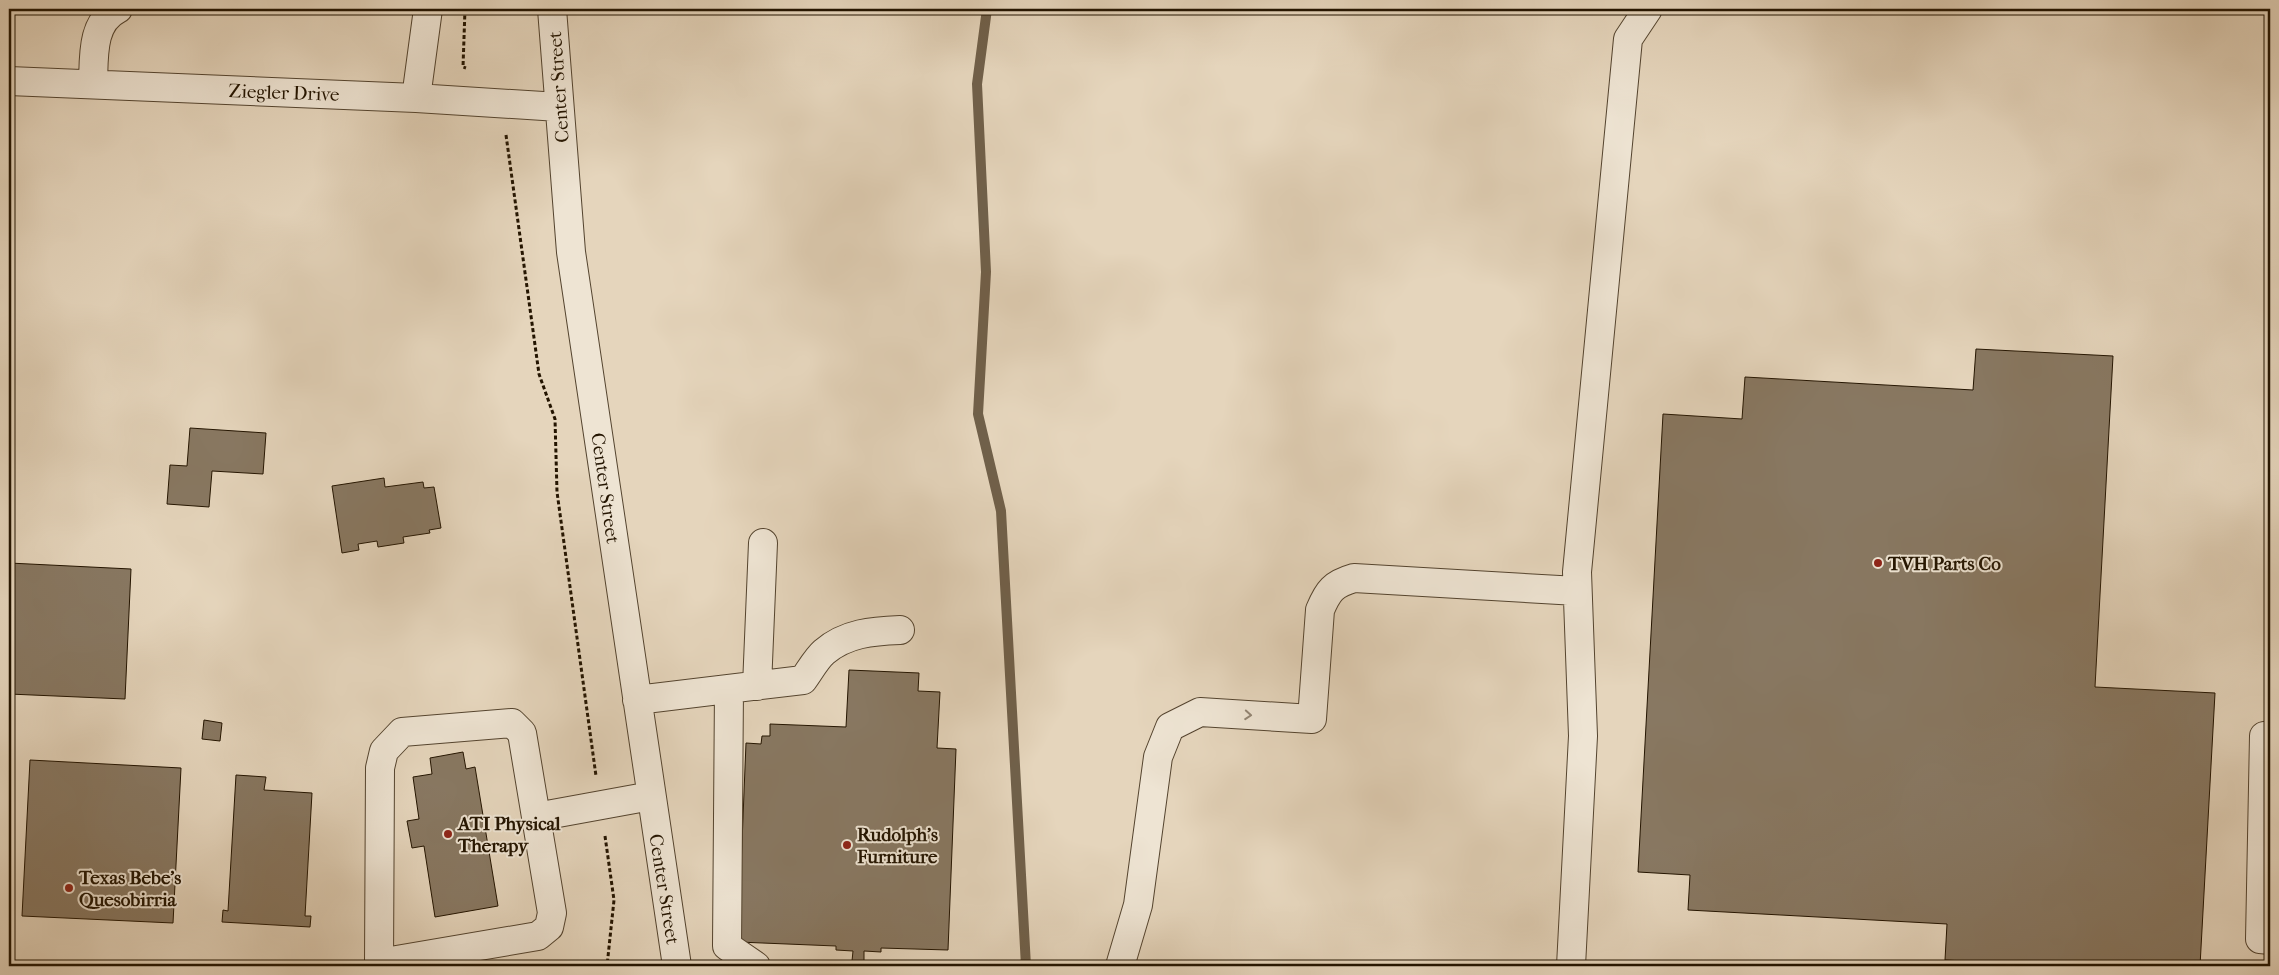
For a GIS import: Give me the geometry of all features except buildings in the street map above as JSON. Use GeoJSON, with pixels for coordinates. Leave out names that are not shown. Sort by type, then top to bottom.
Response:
{"type":"FeatureCollection","features":[{"type":"Feature","properties":{"kind":"street"},"geometry":{"type":"LineString","coordinates":[[93,84],[98,28],[108,14],[118,9]]}},
{"type":"Feature","properties":{"kind":"street"},"geometry":{"type":"LineString","coordinates":[[416,98],[428,9]]}},
{"type":"Feature","properties":{"kind":"street","name":"Center Street"},"geometry":{"type":"LineString","coordinates":[[552,9],[571,252],[677,966]]}},
{"type":"Feature","properties":{"kind":"street"},"geometry":{"type":"LineString","coordinates":[[1571,966],[1583,736],[1577,572],[1628,39],[1648,9]]}},
{"type":"Feature","properties":{"kind":"street","name":"Ziegler Drive"},"geometry":{"type":"LineString","coordinates":[[9,80],[416,98],[559,107]]}},
{"type":"Feature","properties":{"kind":"street"},"geometry":{"type":"LineString","coordinates":[[757,686],[763,543]]}},
{"type":"Feature","properties":{"kind":"street"},"geometry":{"type":"LineString","coordinates":[[1120,966],[1138,905],[1158,757],[1170,727],[1200,712],[1312,719],[1320,610],[1327,594],[1339,582],[1354,578],[1578,591]]}},
{"type":"Feature","properties":{"kind":"street"},"geometry":{"type":"LineString","coordinates":[[637,700],[803,680],[823,653],[849,637],[873,631],[900,630]]}},
{"type":"Feature","properties":{"kind":"street"},"geometry":{"type":"LineString","coordinates":[[729,689],[727,946],[756,966]]}},
{"type":"Feature","properties":{"kind":"street"},"geometry":{"type":"LineString","coordinates":[[512,724],[522,733],[552,913],[549,928],[538,936],[379,965],[380,768],[384,752],[402,732],[512,724]]}},
{"type":"Feature","properties":{"kind":"street"},"geometry":{"type":"LineString","coordinates":[[2270,735],[2264,736],[2260,939],[2270,940]]}},
{"type":"Feature","properties":{"kind":"street"},"geometry":{"type":"LineString","coordinates":[[536,817],[651,796]]}},
{"type":"Feature","properties":{"kind":"path"},"geometry":{"type":"LineString","coordinates":[[465,9],[463,67],[471,68]]}},
{"type":"Feature","properties":{"kind":"path"},"geometry":{"type":"LineString","coordinates":[[502,104],[539,374],[555,419],[557,492],[614,900],[607,966]]}},
{"type":"Feature","properties":{"kind":"waterway"},"geometry":{"type":"LineString","coordinates":[[987,9],[977,84],[986,272],[978,414],[1001,511],[1026,966]]}},
{"type":"Feature","properties":{"kind":"place","name":"TVH Parts Co"},"geometry":{"type":"Point","coordinates":[1878,563]}},
{"type":"Feature","properties":{"kind":"place","name":"ATI Physical Therapy"},"geometry":{"type":"Point","coordinates":[448,834]}},
{"type":"Feature","properties":{"kind":"place","name":"Rudolph's Furniture"},"geometry":{"type":"Point","coordinates":[847,845]}},
{"type":"Feature","properties":{"kind":"place","name":"Texas Bebe's Quesobirria"},"geometry":{"type":"Point","coordinates":[69,888]}}]}
